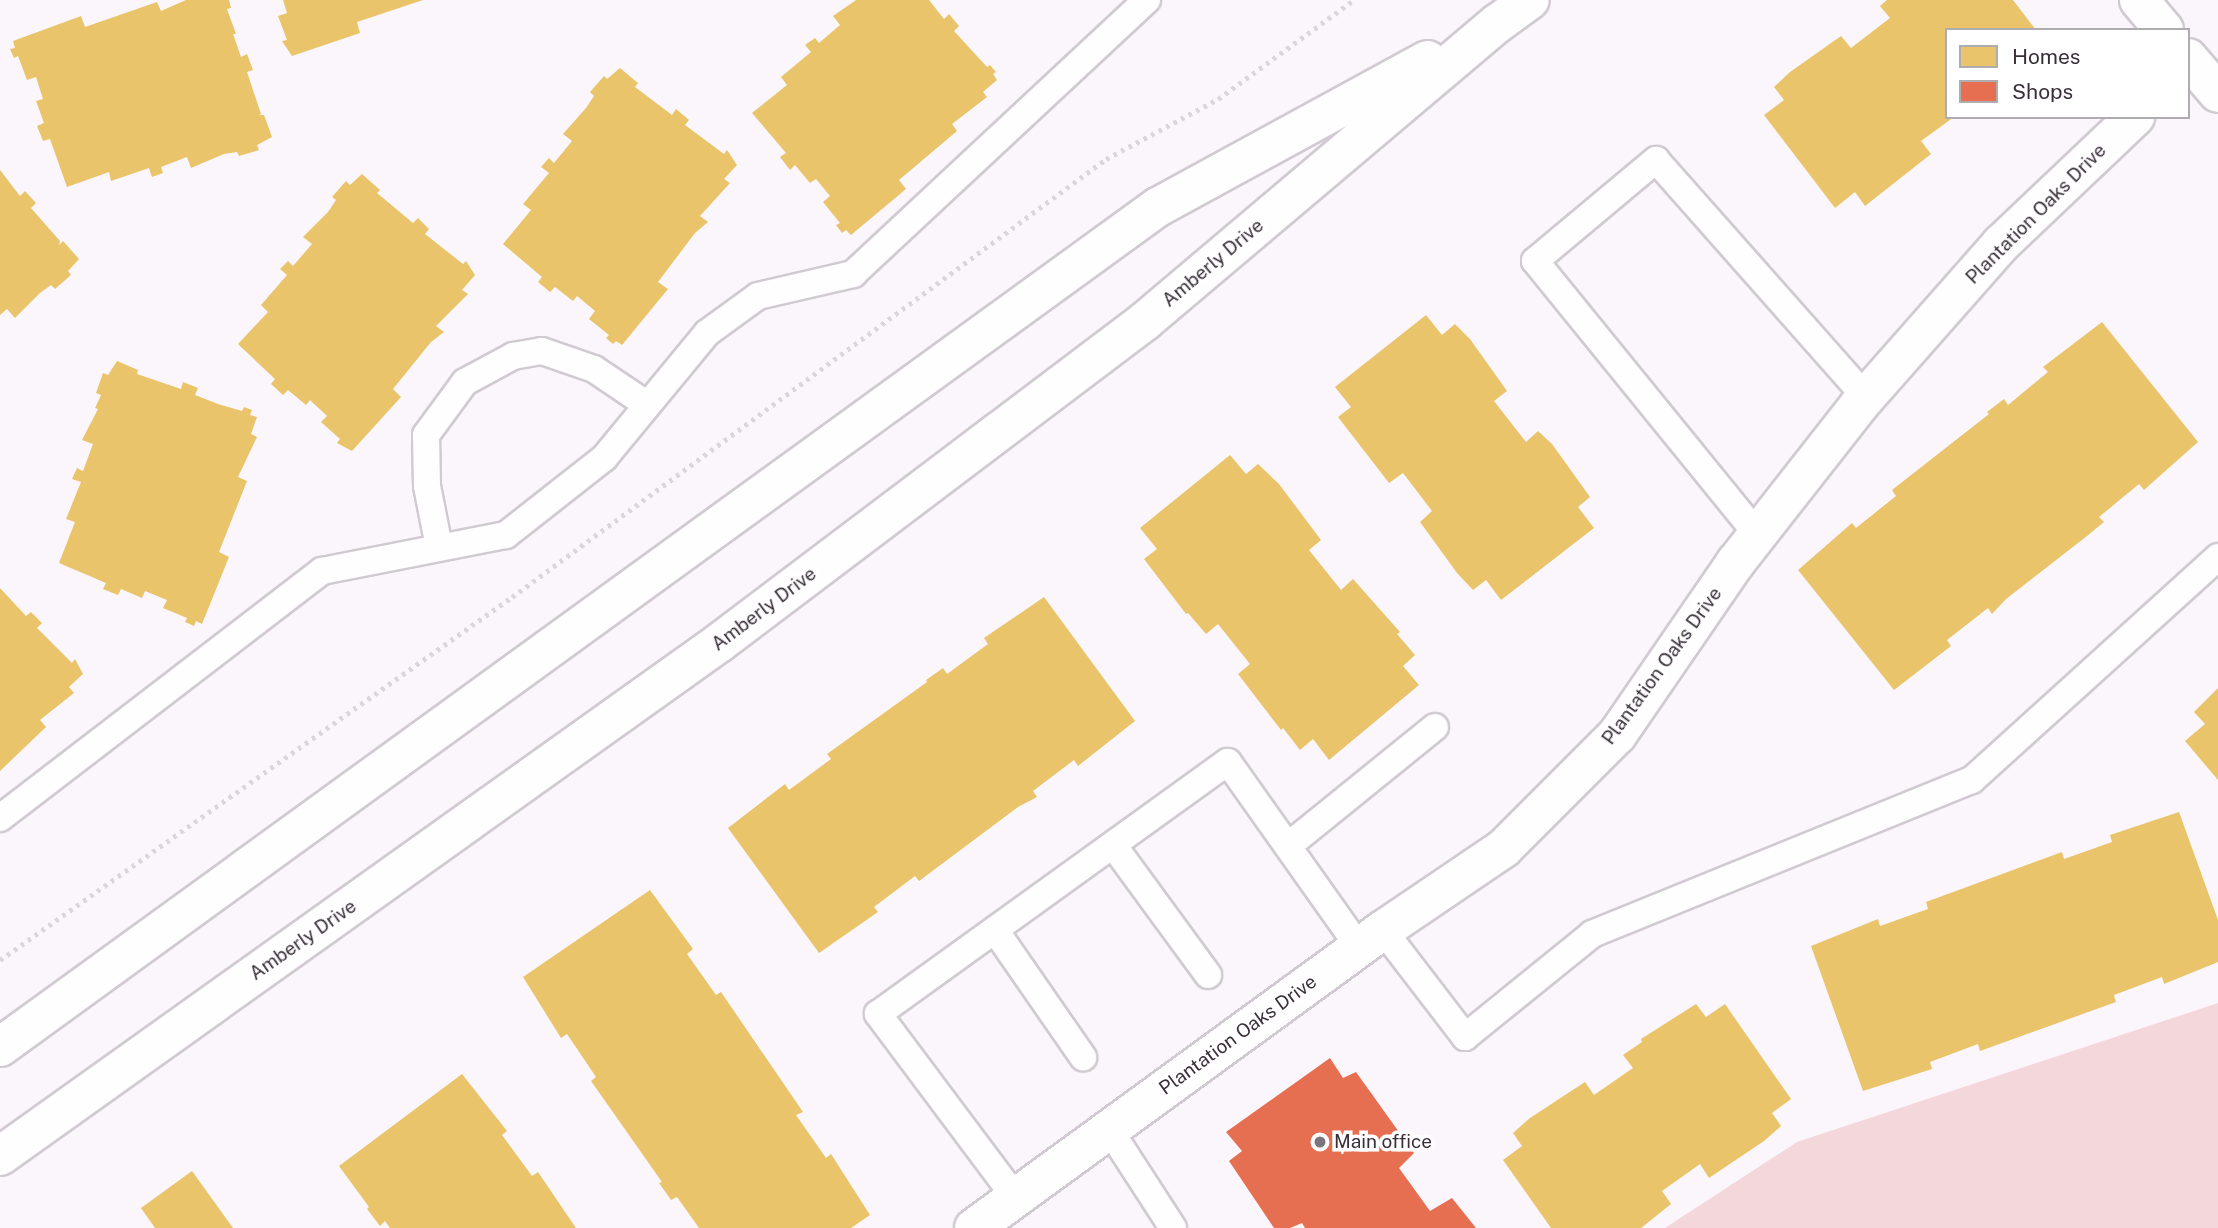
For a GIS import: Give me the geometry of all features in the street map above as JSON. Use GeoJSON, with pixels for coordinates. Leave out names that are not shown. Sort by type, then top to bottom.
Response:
{"type":"FeatureCollection","features":[{"type":"Feature","properties":{"kind":"street","name":"Amberly Drive"},"geometry":{"type":"LineString","coordinates":[[0,1156],[730,635],[1144,321],[1498,23],[1530,0]]}},
{"type":"Feature","properties":{"kind":"street"},"geometry":{"type":"LineString","coordinates":[[2139,0],[2162,28]]}},
{"type":"Feature","properties":{"kind":"street","name":"Amberly Drive"},"geometry":{"type":"LineString","coordinates":[[0,1047],[1158,206],[1498,23]]}},
{"type":"Feature","properties":{"kind":"street"},"geometry":{"type":"LineString","coordinates":[[2197,57],[2218,93]]}},
{"type":"Feature","properties":{"kind":"street","name":"Plantation Oaks Drive"},"geometry":{"type":"LineString","coordinates":[[974,1228],[1371,938],[1504,848],[1617,735],[1757,534],[1866,397],[2001,244],[2133,119]]}},
{"type":"Feature","properties":{"kind":"lane"},"geometry":{"type":"LineString","coordinates":[[0,818],[322,571],[506,535],[604,458],[707,333],[758,296],[853,274],[1147,0]]}},
{"type":"Feature","properties":{"kind":"lane"},"geometry":{"type":"LineString","coordinates":[[1757,534],[1535,261],[1657,160],[1866,397]]}},
{"type":"Feature","properties":{"kind":"lane"},"geometry":{"type":"LineString","coordinates":[[439,547],[427,486],[426,435],[465,382],[513,356],[542,352],[594,369],[646,404]]}},
{"type":"Feature","properties":{"kind":"lane"},"geometry":{"type":"LineString","coordinates":[[1015,1198],[878,1014],[1228,762],[1287,846],[1465,1037],[1592,934],[1972,780],[2218,556]]}},
{"type":"Feature","properties":{"kind":"lane"},"geometry":{"type":"LineString","coordinates":[[1287,846],[1435,727]]}},
{"type":"Feature","properties":{"kind":"lane"},"geometry":{"type":"LineString","coordinates":[[1113,845],[1208,975]]}},
{"type":"Feature","properties":{"kind":"lane"},"geometry":{"type":"LineString","coordinates":[[995,930],[1083,1057]]}},
{"type":"Feature","properties":{"kind":"lane"},"geometry":{"type":"LineString","coordinates":[[1109,1129],[1160,1223]]}},
{"type":"Feature","properties":{"kind":"path"},"geometry":{"type":"LineString","coordinates":[[0,960],[512,597],[1106,159],[1218,99],[1354,0]]}},
{"type":"Feature","properties":{"kind":"shaded area"},"geometry":{"type":"Polygon","coordinates":[[[2218,1003],[2218,1228],[1665,1228],[1797,1142],[2218,1003]]]}},
{"type":"Feature","properties":{"kind":"building: Homes"},"geometry":{"type":"Polygon","coordinates":[[[186,0],[229,0],[231,8],[227,9],[236,34],[233,34],[241,57],[247,54],[253,70],[247,72],[261,114],[259,115],[264,115],[272,137],[257,145],[259,150],[239,156],[237,152],[224,154],[191,168],[187,157],[161,167],[163,173],[152,177],[149,168],[111,181],[109,172],[67,187],[50,139],[43,141],[37,126],[44,123],[36,101],[43,99],[36,77],[27,80],[18,56],[14,58],[10,49],[15,48],[13,41],[81,16],[85,27],[157,2],[161,11],[186,0]]]}},
{"type":"Feature","properties":{"kind":"building: Homes"},"geometry":{"type":"Polygon","coordinates":[[[283,0],[423,0],[357,22],[360,33],[292,56],[282,41],[287,40],[278,16],[287,13],[283,0]]]}},
{"type":"Feature","properties":{"kind":"building: Homes"},"geometry":{"type":"Polygon","coordinates":[[[856,0],[929,0],[944,19],[949,14],[959,26],[954,31],[987,67],[990,65],[996,72],[993,74],[997,80],[983,92],[987,97],[952,124],[957,131],[899,180],[906,189],[851,235],[846,230],[842,233],[836,225],[840,223],[823,202],[830,196],[816,179],[810,183],[795,165],[790,170],[780,157],[786,153],[752,113],[787,85],[781,77],[811,52],[805,45],[815,38],[819,43],[840,25],[833,16],[856,0]]]}},
{"type":"Feature","properties":{"kind":"building: Homes"},"geometry":{"type":"Polygon","coordinates":[[[1887,0],[2013,0],[2034,28],[1945,28],[1945,119],[1951,119],[1921,141],[1931,154],[1865,206],[1855,192],[1835,208],[1764,115],[1784,100],[1774,87],[1790,72],[1841,36],[1851,48],[1890,18],[1880,6],[1887,0]]]}},
{"type":"Feature","properties":{"kind":"building: Homes"},"geometry":{"type":"Polygon","coordinates":[[[620,68],[638,83],[635,87],[672,115],[676,109],[689,120],[685,125],[724,154],[727,150],[737,165],[724,179],[730,183],[700,216],[708,222],[695,233],[658,282],[668,289],[622,345],[616,341],[613,344],[606,338],[609,335],[589,319],[595,311],[577,296],[573,301],[555,287],[550,292],[538,282],[542,277],[503,244],[531,210],[523,204],[549,173],[541,167],[549,158],[554,163],[572,141],[563,134],[594,96],[590,92],[604,76],[607,79],[620,68]]]}},
{"type":"Feature","properties":{"kind":"building: Homes"},"geometry":{"type":"Polygon","coordinates":[[[0,170],[20,196],[25,191],[36,203],[31,208],[60,241],[59,245],[63,241],[79,259],[68,271],[71,275],[55,289],[51,285],[40,293],[15,318],[7,309],[0,315],[0,170]]]}},
{"type":"Feature","properties":{"kind":"building: Homes"},"geometry":{"type":"Polygon","coordinates":[[[362,174],[380,190],[377,193],[413,223],[418,218],[429,229],[425,234],[463,264],[466,261],[475,275],[462,290],[468,294],[436,326],[444,332],[431,342],[393,389],[401,397],[352,451],[337,443],[340,439],[321,422],[327,416],[310,400],[306,405],[288,390],[283,395],[271,384],[275,379],[238,344],[268,312],[261,305],[287,275],[280,269],[288,261],[293,266],[312,244],[303,237],[328,212],[336,200],[332,197],[346,181],[350,185],[362,174]]]}},
{"type":"Feature","properties":{"kind":"building: Homes"},"geometry":{"type":"Polygon","coordinates":[[[1426,315],[1442,335],[1455,324],[1470,339],[1507,391],[1494,401],[1526,442],[1538,431],[1552,444],[1590,497],[1578,507],[1594,528],[1501,600],[1486,580],[1473,590],[1457,573],[1420,522],[1432,511],[1403,473],[1389,483],[1338,417],[1351,407],[1335,387],[1426,315]]]}},
{"type":"Feature","properties":{"kind":"building: Homes"},"geometry":{"type":"Polygon","coordinates":[[[2102,322],[2198,442],[2144,490],[2139,484],[2099,517],[2104,522],[2006,599],[1992,614],[1988,608],[1947,640],[1951,646],[1894,690],[1798,570],[1852,523],[1856,528],[1896,496],[1892,490],[1989,414],[1987,412],[2004,399],[2008,405],[2048,372],[2043,367],[2102,322]]]}},
{"type":"Feature","properties":{"kind":"building: Homes"},"geometry":{"type":"Polygon","coordinates":[[[117,361],[138,370],[137,374],[181,389],[183,382],[198,388],[195,395],[242,411],[244,407],[252,410],[250,415],[257,417],[251,434],[257,437],[238,477],[247,481],[219,552],[229,557],[202,624],[196,621],[194,626],[185,622],[187,618],[163,608],[167,600],[145,591],[142,598],[121,589],[118,595],[103,589],[106,583],[59,563],[75,522],[66,519],[81,482],[72,479],[77,468],[83,471],[93,444],[82,440],[98,409],[95,408],[101,395],[96,393],[103,373],[108,375],[117,361]]]}},
{"type":"Feature","properties":{"kind":"building: Homes"},"geometry":{"type":"Polygon","coordinates":[[[1230,455],[1246,474],[1258,464],[1279,484],[1321,540],[1309,550],[1341,590],[1353,579],[1400,632],[1397,634],[1415,655],[1403,666],[1419,685],[1329,760],[1313,739],[1300,750],[1283,728],[1281,730],[1238,674],[1250,664],[1218,624],[1206,634],[1188,613],[1186,614],[1144,559],[1157,549],[1140,528],[1230,455]]]}},
{"type":"Feature","properties":{"kind":"building: Homes"},"geometry":{"type":"Polygon","coordinates":[[[0,588],[26,616],[31,612],[42,623],[37,628],[72,663],[75,659],[83,674],[69,687],[74,693],[40,720],[46,727],[0,771],[0,588]]]}},
{"type":"Feature","properties":{"kind":"building: Homes"},"geometry":{"type":"Polygon","coordinates":[[[1044,597],[1135,721],[1078,766],[1074,760],[1033,791],[1037,797],[1018,807],[919,881],[915,876],[874,907],[878,912],[819,953],[728,828],[785,784],[789,790],[831,759],[827,754],[943,668],[947,674],[988,644],[984,638],[1044,597]]]}},
{"type":"Feature","properties":{"kind":"building: Homes"},"geometry":{"type":"Polygon","coordinates":[[[2218,688],[2218,780],[2185,741],[2205,724],[2194,712],[2218,688]]]}},
{"type":"Feature","properties":{"kind":"building: Homes"},"geometry":{"type":"Polygon","coordinates":[[[2179,812],[2218,920],[2218,962],[2164,984],[2162,977],[2114,995],[2116,1002],[1980,1051],[1978,1044],[1930,1062],[1932,1069],[1863,1091],[1811,946],[1878,919],[1880,926],[1928,909],[1926,902],[2062,852],[2064,859],[2112,842],[2110,835],[2179,812]]]}},
{"type":"Feature","properties":{"kind":"building: Homes"},"geometry":{"type":"Polygon","coordinates":[[[650,890],[693,949],[687,954],[716,995],[721,992],[803,1112],[796,1115],[826,1158],[831,1154],[870,1215],[851,1228],[699,1228],[677,1197],[671,1200],[659,1183],[662,1182],[591,1081],[596,1077],[567,1034],[561,1038],[523,977],[650,890]]]}},
{"type":"Feature","properties":{"kind":"building: Homes"},"geometry":{"type":"Polygon","coordinates":[[[1696,1004],[1706,1017],[1725,1004],[1791,1099],[1772,1113],[1781,1126],[1764,1141],[1709,1178],[1700,1164],[1662,1191],[1671,1204],[1641,1228],[1551,1228],[1503,1160],[1522,1146],[1513,1133],[1530,1118],[1585,1082],[1594,1095],[1633,1068],[1623,1055],[1642,1042],[1641,1039],[1696,1004]]]}},
{"type":"Feature","properties":{"kind":"building: Homes"},"geometry":{"type":"Polygon","coordinates":[[[462,1074],[507,1131],[502,1135],[532,1176],[538,1172],[576,1228],[390,1228],[385,1221],[380,1226],[367,1209],[369,1207],[339,1166],[462,1074]]]}},
{"type":"Feature","properties":{"kind":"building: Homes"},"geometry":{"type":"Polygon","coordinates":[[[192,1171],[233,1228],[155,1228],[141,1208],[192,1171]]]}},
{"type":"Feature","properties":{"kind":"building: Shops","name":"Main office"},"geometry":{"type":"Polygon","coordinates":[[[1330,1058],[1343,1078],[1356,1072],[1414,1153],[1399,1168],[1430,1211],[1452,1198],[1476,1228],[1305,1228],[1302,1223],[1290,1228],[1274,1228],[1229,1161],[1242,1151],[1226,1132],[1330,1058]]]}},
{"type":"Feature","properties":{"kind":"place","name":"Main office"},"geometry":{"type":"Point","coordinates":[1320,1142]}}]}
